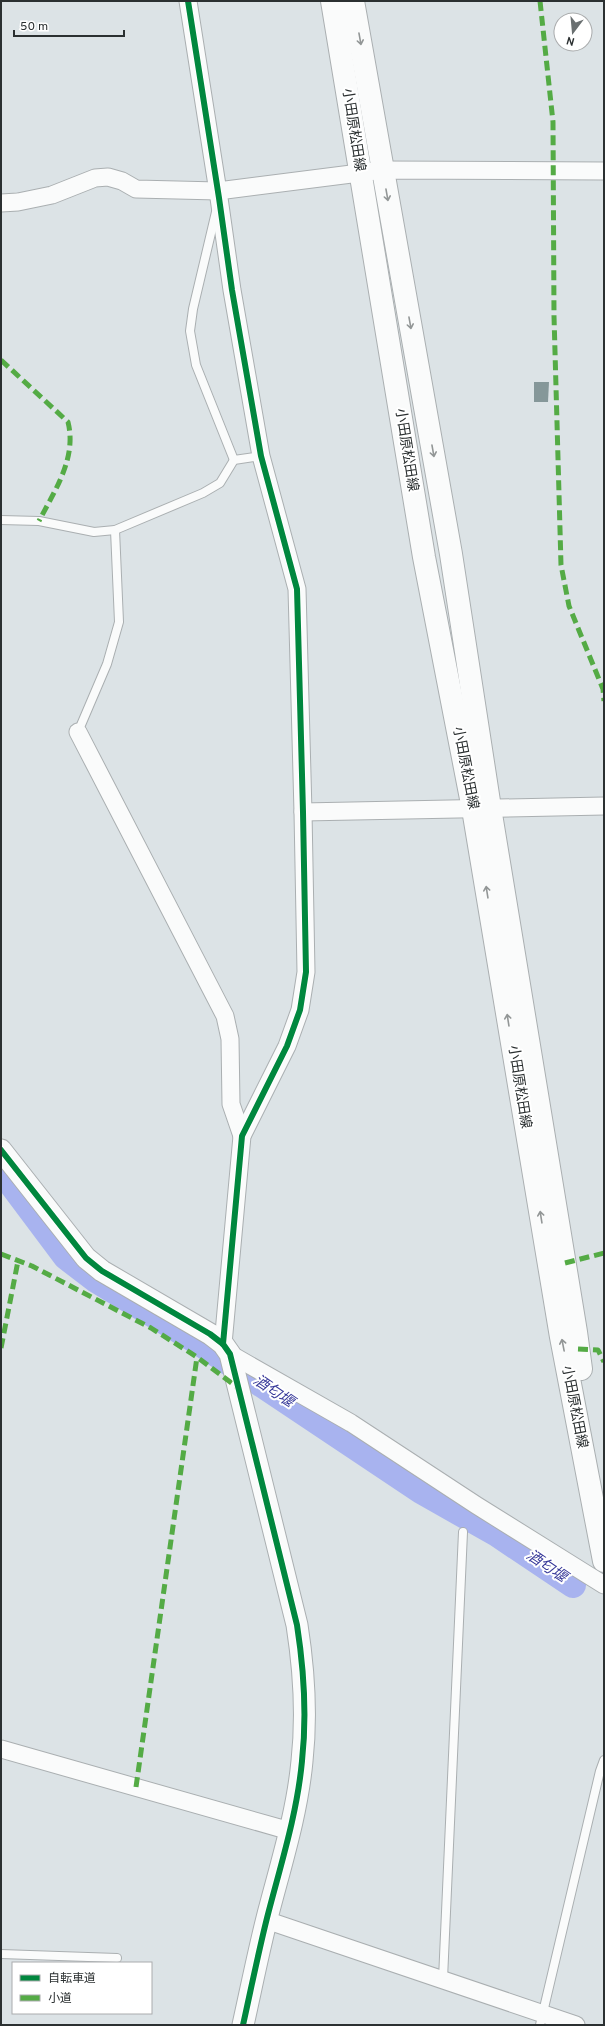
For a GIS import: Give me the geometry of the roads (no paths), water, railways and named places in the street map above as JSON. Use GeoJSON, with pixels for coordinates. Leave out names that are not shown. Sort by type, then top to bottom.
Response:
{"type":"FeatureCollection","features":[{"type":"Feature","properties":{"kind":"main road","name":"小田原松田線"},"geometry":{"type":"LineString","coordinates":[[332,1],[424,557],[481,809]]}},
{"type":"Feature","properties":{"kind":"main road","name":"小田原松田線"},"geometry":{"type":"LineString","coordinates":[[353,1],[451,554],[481,809],[561,1337],[604,1560]]}},
{"type":"Feature","properties":{"kind":"street"},"geometry":{"type":"LineString","coordinates":[[188,1],[219,195],[232,290],[261,456],[297,589],[306,972],[300,1010],[287,1046],[242,1136],[227,1349],[239,1389],[298,1625],[303,1664],[304,1700],[302,1761],[290,1831],[266,1920],[243,2025]]}},
{"type":"Feature","properties":{"kind":"street"},"geometry":{"type":"LineString","coordinates":[[1,203],[18,202],[52,195],[95,178],[108,177],[122,181],[136,189],[219,195],[360,172],[382,170],[604,171]]}},
{"type":"Feature","properties":{"kind":"street"},"geometry":{"type":"LineString","coordinates":[[78,732],[225,1016],[230,1039],[231,1104],[242,1136]]}},
{"type":"Feature","properties":{"kind":"street"},"geometry":{"type":"LineString","coordinates":[[303,812],[604,806]]}},
{"type":"Feature","properties":{"kind":"street"},"geometry":{"type":"LineString","coordinates":[[1,1150],[86,1258],[102,1271],[210,1334],[227,1349],[351,1423],[604,1585]]}},
{"type":"Feature","properties":{"kind":"street"},"geometry":{"type":"LineString","coordinates":[[1,1749],[290,1831]]}},
{"type":"Feature","properties":{"kind":"street"},"geometry":{"type":"LineString","coordinates":[[266,1920],[443,1979],[541,2020],[576,2025]]}},
{"type":"Feature","properties":{"kind":"lane"},"geometry":{"type":"LineString","coordinates":[[219,195],[192,309],[190,331],[196,365],[234,460]]}},
{"type":"Feature","properties":{"kind":"lane"},"geometry":{"type":"LineString","coordinates":[[234,460],[261,456]]}},
{"type":"Feature","properties":{"kind":"lane"},"geometry":{"type":"LineString","coordinates":[[1,520],[40,521],[94,532],[115,530],[203,493],[220,483],[234,460]]}},
{"type":"Feature","properties":{"kind":"lane"},"geometry":{"type":"LineString","coordinates":[[78,732],[107,664],[119,622],[115,530]]}},
{"type":"Feature","properties":{"kind":"lane"},"geometry":{"type":"LineString","coordinates":[[443,1979],[463,1532]]}},
{"type":"Feature","properties":{"kind":"lane"},"geometry":{"type":"LineString","coordinates":[[541,2020],[600,1771],[604,1760]]}},
{"type":"Feature","properties":{"kind":"lane"},"geometry":{"type":"LineString","coordinates":[[1,1954],[117,1958]]}},
{"type":"Feature","properties":{"kind":"waterway","name":"酒匂堰"},"geometry":{"type":"LineString","coordinates":[[1,1170],[66,1257],[96,1280],[201,1344],[421,1491],[497,1534],[573,1585]]}}]}
